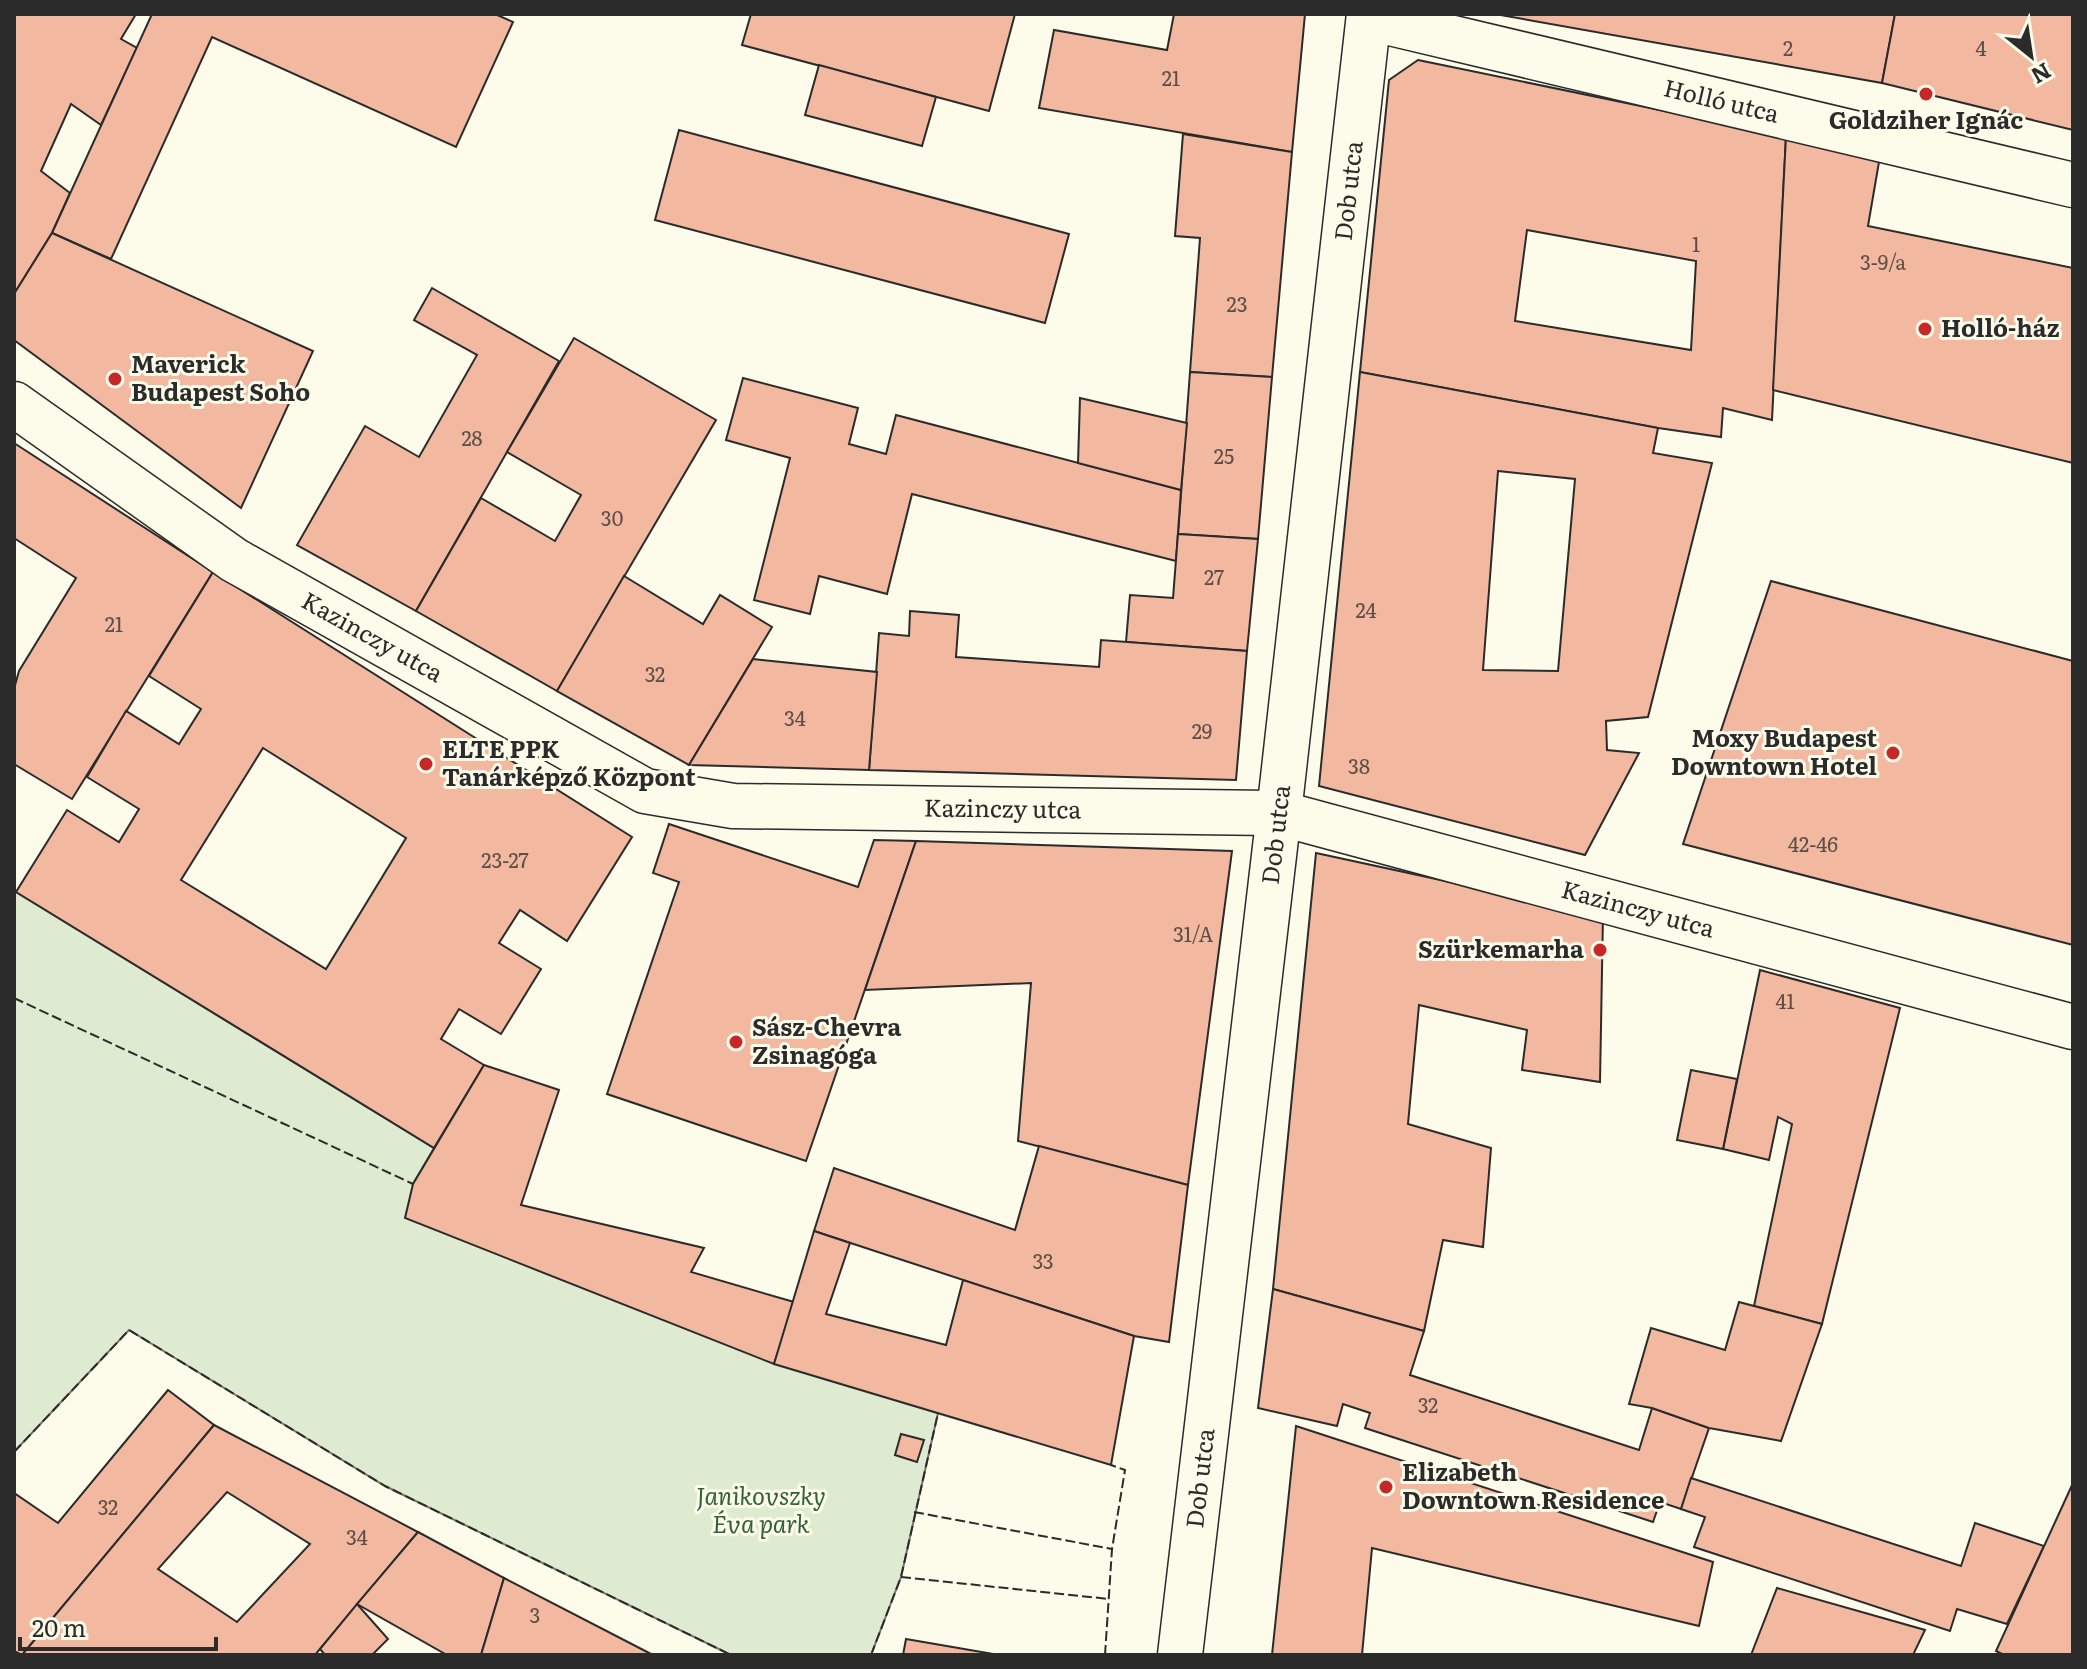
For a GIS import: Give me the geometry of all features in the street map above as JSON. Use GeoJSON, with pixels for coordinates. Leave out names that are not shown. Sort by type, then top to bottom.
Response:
{"type":"FeatureCollection","features":[{"type":"Feature","properties":{"kind":"street","name":"Holló utca"},"geometry":{"type":"LineString","coordinates":[[1369,16],[2073,185]]}},
{"type":"Feature","properties":{"kind":"street","name":"Dob utca"},"geometry":{"type":"LineString","coordinates":[[1180,1655],[1369,16]]}},
{"type":"Feature","properties":{"kind":"street","name":"Kazinczy utca"},"geometry":{"type":"LineString","coordinates":[[14,404],[234,560],[645,791],[733,806],[1279,813],[2073,1027]]}},
{"type":"Feature","properties":{"kind":"green space","name":"Janikovszky Éva park"},"geometry":{"type":"Polygon","coordinates":[[[14,891],[434,1148],[413,1184],[938,1413],[901,1577],[871,1655],[731,1655],[385,1486],[129,1330],[14,1452],[14,891]]]}},
{"type":"Feature","properties":{"kind":"building"},"geometry":{"type":"Polygon","coordinates":[[[14,14],[136,14],[121,39],[137,48],[101,125],[71,104],[41,171],[70,193],[52,233],[14,294],[14,14]]]}},
{"type":"Feature","properties":{"kind":"building"},"geometry":{"type":"Polygon","coordinates":[[[152,14],[495,14],[513,22],[456,147],[212,37],[111,259],[52,233],[152,14]]]}},
{"type":"Feature","properties":{"kind":"building"},"geometry":{"type":"Polygon","coordinates":[[[751,14],[1015,14],[989,111],[742,45],[751,14]]]}},
{"type":"Feature","properties":{"kind":"building"},"geometry":{"type":"Polygon","coordinates":[[[1174,14],[1305,14],[1292,152],[1039,108],[1054,30],[1167,50],[1174,14]]]}},
{"type":"Feature","properties":{"kind":"building"},"geometry":{"type":"Polygon","coordinates":[[[1495,14],[1895,14],[1882,83],[1495,14]]]}},
{"type":"Feature","properties":{"kind":"building"},"geometry":{"type":"Polygon","coordinates":[[[1895,14],[2073,14],[2073,130],[1882,83],[1895,14]]]}},
{"type":"Feature","properties":{"kind":"building"},"geometry":{"type":"Polygon","coordinates":[[[1418,60],[1786,136],[1772,420],[1723,408],[1721,437],[1360,372],[1389,80],[1418,60]],[[1527,230],[1515,321],[1691,350],[1696,261],[1527,230]]]}},
{"type":"Feature","properties":{"kind":"building"},"geometry":{"type":"Polygon","coordinates":[[[819,65],[936,97],[922,146],[805,115],[819,65]]]}},
{"type":"Feature","properties":{"kind":"building"},"geometry":{"type":"Polygon","coordinates":[[[679,130],[1069,234],[1045,323],[655,220],[679,130]]]}},
{"type":"Feature","properties":{"kind":"building"},"geometry":{"type":"Polygon","coordinates":[[[1183,134],[1292,152],[1272,377],[1190,372],[1200,238],[1175,236],[1183,134]]]}},
{"type":"Feature","properties":{"kind":"building","name":"Holló-ház"},"geometry":{"type":"Polygon","coordinates":[[[1786,136],[1880,156],[1868,226],[2073,268],[2073,463],[1773,390],[1786,136]]]}},
{"type":"Feature","properties":{"kind":"building"},"geometry":{"type":"Polygon","coordinates":[[[52,233],[313,351],[241,508],[14,340],[14,294],[52,233]]]}},
{"type":"Feature","properties":{"kind":"building"},"geometry":{"type":"Polygon","coordinates":[[[432,288],[559,361],[416,611],[297,545],[365,426],[419,457],[477,355],[414,320],[432,288]]]}},
{"type":"Feature","properties":{"kind":"building"},"geometry":{"type":"Polygon","coordinates":[[[574,338],[716,420],[557,691],[416,611],[481,498],[555,541],[581,495],[507,452],[574,338]]]}},
{"type":"Feature","properties":{"kind":"building"},"geometry":{"type":"Polygon","coordinates":[[[1190,372],[1272,377],[1258,539],[1178,534],[1190,372]]]}},
{"type":"Feature","properties":{"kind":"building"},"geometry":{"type":"Polygon","coordinates":[[[1360,372],[1658,428],[1653,453],[1712,463],[1648,717],[1606,721],[1607,750],[1639,753],[1585,855],[1319,786],[1360,372]],[[1498,471],[1483,670],[1558,671],[1575,479],[1498,471]]]}},
{"type":"Feature","properties":{"kind":"building"},"geometry":{"type":"Polygon","coordinates":[[[743,378],[858,408],[849,444],[886,454],[896,415],[1181,490],[1176,561],[912,494],[887,594],[819,576],[810,614],[754,600],[790,458],[726,440],[743,378]]]}},
{"type":"Feature","properties":{"kind":"building"},"geometry":{"type":"Polygon","coordinates":[[[1080,398],[1187,423],[1181,490],[1078,463],[1080,398]]]}},
{"type":"Feature","properties":{"kind":"building"},"geometry":{"type":"Polygon","coordinates":[[[14,443],[213,572],[72,799],[14,764],[14,689],[19,671],[76,578],[14,538],[14,443]]]}},
{"type":"Feature","properties":{"kind":"building"},"geometry":{"type":"Polygon","coordinates":[[[1178,534],[1258,539],[1247,651],[1126,642],[1130,595],[1173,598],[1178,534]]]}},
{"type":"Feature","properties":{"kind":"building"},"geometry":{"type":"Polygon","coordinates":[[[213,572],[632,837],[567,941],[520,910],[499,943],[541,969],[501,1034],[459,1009],[441,1039],[484,1065],[434,1148],[16,892],[67,810],[119,842],[139,809],[87,777],[126,711],[179,744],[201,709],[149,676],[213,572]],[[263,748],[181,880],[326,969],[406,838],[263,748]]]}},
{"type":"Feature","properties":{"kind":"building"},"geometry":{"type":"Polygon","coordinates":[[[624,576],[703,624],[720,595],[772,627],[689,765],[557,691],[624,576]]]}},
{"type":"Feature","properties":{"kind":"building","name":"Moxy Budapest Downtown Hotel"},"geometry":{"type":"Polygon","coordinates":[[[1771,581],[2073,661],[2073,945],[1683,844],[1771,581]]]}},
{"type":"Feature","properties":{"kind":"building"},"geometry":{"type":"Polygon","coordinates":[[[910,611],[959,615],[956,657],[1099,667],[1101,640],[1247,651],[1236,780],[869,770],[879,633],[909,636],[910,611]]]}},
{"type":"Feature","properties":{"kind":"building"},"geometry":{"type":"Polygon","coordinates":[[[753,659],[877,672],[869,770],[689,765],[753,659]]]}},
{"type":"Feature","properties":{"kind":"building","name":"Sász-Chevra Zsinagóga"},"geometry":{"type":"Polygon","coordinates":[[[669,824],[858,887],[874,840],[916,841],[806,1161],[607,1094],[679,882],[653,873],[669,824]]]}},
{"type":"Feature","properties":{"kind":"building"},"geometry":{"type":"Polygon","coordinates":[[[916,841],[1232,851],[1188,1185],[1018,1141],[1031,983],[865,990],[916,841]]]}},
{"type":"Feature","properties":{"kind":"building"},"geometry":{"type":"Polygon","coordinates":[[[1316,853],[1603,915],[1600,1082],[1522,1070],[1527,1030],[1419,1005],[1408,1124],[1491,1148],[1483,1247],[1443,1240],[1424,1331],[1273,1289],[1316,853]]]}},
{"type":"Feature","properties":{"kind":"building"},"geometry":{"type":"Polygon","coordinates":[[[1760,970],[1900,1008],[1822,1324],[1754,1306],[1792,1124],[1778,1117],[1769,1160],[1723,1149],[1760,970]]]}},
{"type":"Feature","properties":{"kind":"building"},"geometry":{"type":"Polygon","coordinates":[[[484,1065],[559,1090],[521,1205],[704,1248],[691,1272],[794,1302],[774,1364],[405,1218],[413,1184],[484,1065]]]}},
{"type":"Feature","properties":{"kind":"building"},"geometry":{"type":"Polygon","coordinates":[[[1691,1070],[1737,1079],[1723,1149],[1677,1140],[1691,1070]]]}},
{"type":"Feature","properties":{"kind":"building"},"geometry":{"type":"Polygon","coordinates":[[[1039,1146],[1188,1185],[1169,1342],[1134,1336],[814,1231],[834,1168],[1015,1230],[1039,1146]]]}},
{"type":"Feature","properties":{"kind":"building"},"geometry":{"type":"Polygon","coordinates":[[[814,1231],[850,1243],[826,1314],[946,1345],[963,1280],[1134,1336],[1111,1465],[774,1364],[814,1231]]]}},
{"type":"Feature","properties":{"kind":"building"},"geometry":{"type":"Polygon","coordinates":[[[1273,1289],[1424,1331],[1410,1375],[1639,1450],[1652,1408],[1709,1428],[1681,1509],[1660,1502],[1653,1522],[1365,1428],[1370,1413],[1343,1404],[1337,1426],[1258,1408],[1273,1289]]]}},
{"type":"Feature","properties":{"kind":"building"},"geometry":{"type":"Polygon","coordinates":[[[1739,1302],[1822,1324],[1781,1441],[1709,1428],[1652,1408],[1629,1404],[1651,1328],[1725,1350],[1739,1302]]]}},
{"type":"Feature","properties":{"kind":"building"},"geometry":{"type":"Polygon","coordinates":[[[168,1390],[214,1425],[22,1655],[14,1651],[14,1493],[58,1523],[168,1390]]]}},
{"type":"Feature","properties":{"kind":"building"},"geometry":{"type":"Polygon","coordinates":[[[214,1425],[418,1532],[315,1655],[22,1655],[214,1425]],[[227,1492],[158,1569],[237,1622],[310,1544],[227,1492]]]}},
{"type":"Feature","properties":{"kind":"building","name":"Elizabeth Downtown Residence"},"geometry":{"type":"Polygon","coordinates":[[[1296,1426],[1713,1562],[1699,1626],[1372,1548],[1362,1655],[1272,1655],[1296,1426]]]}},
{"type":"Feature","properties":{"kind":"building"},"geometry":{"type":"Polygon","coordinates":[[[901,1434],[924,1440],[917,1462],[895,1455],[901,1434]]]}},
{"type":"Feature","properties":{"kind":"building"},"geometry":{"type":"Polygon","coordinates":[[[1691,1478],[1961,1566],[1975,1523],[2044,1546],[2007,1624],[1957,1609],[1950,1631],[1694,1547],[1705,1517],[1681,1509],[1691,1478]]]}},
{"type":"Feature","properties":{"kind":"building"},"geometry":{"type":"Polygon","coordinates":[[[2073,1483],[2073,1655],[2004,1655],[1996,1651],[2073,1483]]]}},
{"type":"Feature","properties":{"kind":"building"},"geometry":{"type":"Polygon","coordinates":[[[418,1532],[504,1578],[481,1655],[447,1655],[357,1604],[418,1532]]]}},
{"type":"Feature","properties":{"kind":"building"},"geometry":{"type":"Polygon","coordinates":[[[504,1578],[653,1655],[481,1655],[504,1578]]]}},
{"type":"Feature","properties":{"kind":"building"},"geometry":{"type":"Polygon","coordinates":[[[1777,1588],[1925,1630],[1913,1655],[1751,1655],[1777,1588]]]}},
{"type":"Feature","properties":{"kind":"building"},"geometry":{"type":"Polygon","coordinates":[[[357,1604],[388,1639],[372,1655],[325,1655],[320,1649],[357,1604]]]}},
{"type":"Feature","properties":{"kind":"building"},"geometry":{"type":"Polygon","coordinates":[[[906,1639],[999,1655],[903,1655],[906,1639]]]}},
{"type":"Feature","properties":{"kind":"fence"},"geometry":{"type":"LineString","coordinates":[[14,998],[413,1184]]}},
{"type":"Feature","properties":{"kind":"fence"},"geometry":{"type":"LineString","coordinates":[[14,1452],[129,1330],[385,1486],[731,1655]]}},
{"type":"Feature","properties":{"kind":"fence"},"geometry":{"type":"LineString","coordinates":[[871,1655],[901,1577],[938,1413]]}},
{"type":"Feature","properties":{"kind":"fence"},"geometry":{"type":"LineString","coordinates":[[1105,1655],[1112,1549],[1125,1470],[1111,1465]]}},
{"type":"Feature","properties":{"kind":"fence"},"geometry":{"type":"LineString","coordinates":[[914,1512],[1112,1549]]}},
{"type":"Feature","properties":{"kind":"fence"},"geometry":{"type":"LineString","coordinates":[[901,1577],[1109,1599]]}},
{"type":"Feature","properties":{"kind":"place","name":"Goldziher Ignác"},"geometry":{"type":"Point","coordinates":[1926,94]}},
{"type":"Feature","properties":{"kind":"place","name":"Holló-ház"},"geometry":{"type":"Point","coordinates":[1925,329]}},
{"type":"Feature","properties":{"kind":"place","name":"Maverick Budapest Soho"},"geometry":{"type":"Point","coordinates":[115,379]}},
{"type":"Feature","properties":{"kind":"place","name":"Moxy Budapest Downtown Hotel"},"geometry":{"type":"Point","coordinates":[1893,753]}},
{"type":"Feature","properties":{"kind":"place","name":"ELTE PPK Tanárképző Központ"},"geometry":{"type":"Point","coordinates":[426,764]}},
{"type":"Feature","properties":{"kind":"place","name":"Szürkemarha"},"geometry":{"type":"Point","coordinates":[1600,950]}},
{"type":"Feature","properties":{"kind":"place","name":"Sász-Chevra Zsinagóga"},"geometry":{"type":"Point","coordinates":[736,1042]}},
{"type":"Feature","properties":{"kind":"place","name":"Elizabeth Downtown Residence"},"geometry":{"type":"Point","coordinates":[1386,1487]}}]}
